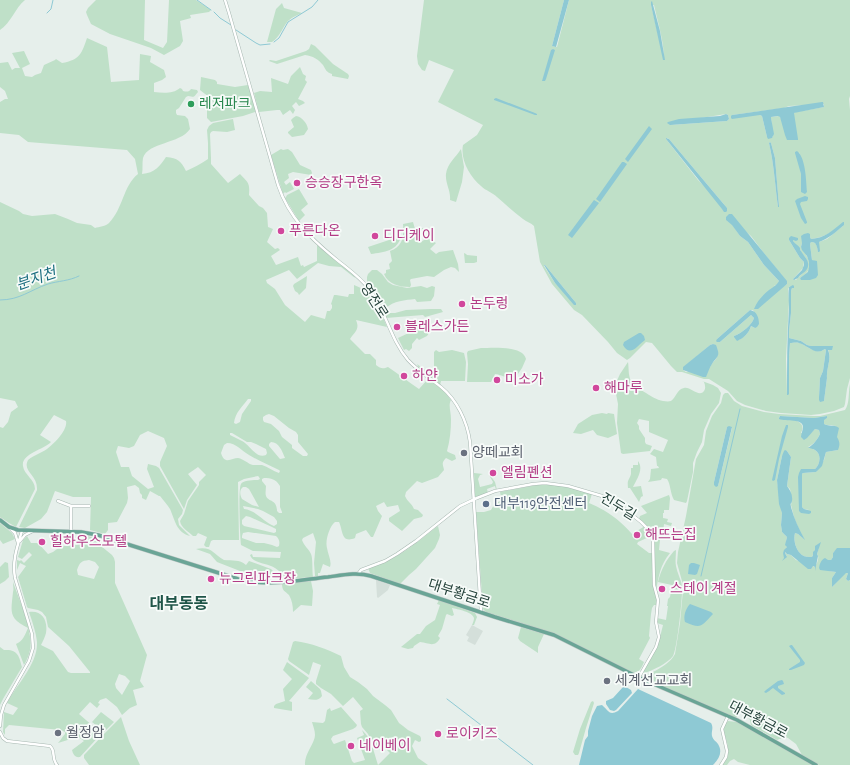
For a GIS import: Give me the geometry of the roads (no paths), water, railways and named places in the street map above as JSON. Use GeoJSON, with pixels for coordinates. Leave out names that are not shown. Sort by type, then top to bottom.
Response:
{"type":"FeatureCollection","features":[{"type":"Feature","properties":{"kind":"main road","name":"대부황금로"},"geometry":{"type":"LineString","coordinates":[[0,520],[9,527],[18,530],[86,532],[252,582],[274,583],[358,574],[371,576],[554,635],[639,678],[753,728],[816,765]]}},
{"type":"Feature","properties":{"kind":"street","name":"영전로"},"geometry":{"type":"LineString","coordinates":[[225,0],[283,198],[308,234],[359,278],[371,292],[380,307],[397,343],[408,360],[418,370],[445,390],[459,408],[464,419],[469,436],[481,612]]}},
{"type":"Feature","properties":{"kind":"street","name":"진두길"},"geometry":{"type":"LineString","coordinates":[[358,574],[361,570],[385,561],[404,550],[460,506],[495,491],[539,483],[555,484],[606,497],[621,506],[645,525],[650,531],[653,540],[654,585],[658,600],[656,622],[659,635],[656,647],[639,678]]}},
{"type":"Feature","properties":{"kind":"street"},"geometry":{"type":"LineString","coordinates":[[58,501],[71,506],[89,506]]}},
{"type":"Feature","properties":{"kind":"street"},"geometry":{"type":"LineString","coordinates":[[71,506],[71,531]]}},
{"type":"Feature","properties":{"kind":"street"},"geometry":{"type":"LineString","coordinates":[[9,527],[16,535],[18,545]]}},
{"type":"Feature","properties":{"kind":"street"},"geometry":{"type":"LineString","coordinates":[[0,726],[1,714],[4,705],[29,661],[33,648],[32,634],[14,572],[14,560],[22,530]]}},
{"type":"Feature","properties":{"kind":"street"},"geometry":{"type":"LineString","coordinates":[[18,545],[25,535],[35,531]]}},
{"type":"Feature","properties":{"kind":"street"},"geometry":{"type":"LineString","coordinates":[[721,765],[726,757],[727,751],[722,729],[728,716]]}},
{"type":"Feature","properties":{"kind":"street"},"geometry":{"type":"LineString","coordinates":[[0,732],[2,738],[7,741],[50,746],[53,750],[54,760],[57,765]]}},
{"type":"Feature","properties":{"kind":"water"},"geometry":{"type":"Polygon","coordinates":[[[564,0],[569,0],[556,47],[552,46],[564,0]]]}},
{"type":"Feature","properties":{"kind":"water"},"geometry":{"type":"Polygon","coordinates":[[[652,1],[660,31],[665,60],[663,60],[651,5],[652,1]]]}},
{"type":"Feature","properties":{"kind":"water"},"geometry":{"type":"Polygon","coordinates":[[[551,50],[555,50],[546,79],[545,81],[542,81],[551,50]]]}},
{"type":"Feature","properties":{"kind":"water"},"geometry":{"type":"Polygon","coordinates":[[[496,98],[535,113],[537,115],[494,100],[496,98]]]}},
{"type":"Feature","properties":{"kind":"water"},"geometry":{"type":"Polygon","coordinates":[[[823,102],[824,107],[794,113],[798,140],[787,140],[780,117],[778,116],[771,117],[774,134],[772,138],[768,139],[762,116],[731,118],[732,115],[823,102]]]}},
{"type":"Feature","properties":{"kind":"water"},"geometry":{"type":"Polygon","coordinates":[[[726,114],[728,115],[729,119],[727,121],[670,125],[667,123],[679,119],[720,116],[726,114]]]}},
{"type":"Feature","properties":{"kind":"water"},"geometry":{"type":"Polygon","coordinates":[[[649,126],[652,129],[628,162],[625,159],[649,126]]]}},
{"type":"Feature","properties":{"kind":"water"},"geometry":{"type":"Polygon","coordinates":[[[666,138],[669,139],[727,208],[726,212],[724,212],[666,138]]]}},
{"type":"Feature","properties":{"kind":"water"},"geometry":{"type":"Polygon","coordinates":[[[770,142],[775,158],[779,207],[769,143],[770,142]]]}},
{"type":"Feature","properties":{"kind":"water"},"geometry":{"type":"Polygon","coordinates":[[[797,151],[800,154],[804,164],[807,192],[805,194],[801,192],[801,174],[795,153],[797,151]]]}},
{"type":"Feature","properties":{"kind":"water"},"geometry":{"type":"Polygon","coordinates":[[[622,162],[627,164],[600,202],[596,199],[622,162]]]}},
{"type":"Feature","properties":{"kind":"water"},"geometry":{"type":"Polygon","coordinates":[[[805,196],[808,197],[807,201],[801,202],[800,204],[807,222],[805,224],[801,218],[795,201],[805,196]]]}},
{"type":"Feature","properties":{"kind":"water"},"geometry":{"type":"Polygon","coordinates":[[[594,200],[599,203],[572,238],[568,235],[594,200]]]}},
{"type":"Feature","properties":{"kind":"water"},"geometry":{"type":"Polygon","coordinates":[[[729,214],[732,214],[787,281],[787,284],[758,309],[754,309],[758,301],[779,281],[764,265],[748,242],[740,236],[732,225],[726,220],[726,217],[729,214]]]}},
{"type":"Feature","properties":{"kind":"water"},"geometry":{"type":"Polygon","coordinates":[[[843,222],[844,225],[838,230],[819,242],[819,252],[816,244],[811,242],[812,260],[817,261],[818,275],[816,278],[810,280],[801,280],[800,278],[808,272],[809,262],[801,247],[801,236],[808,233],[810,234],[811,239],[820,237],[828,234],[843,222]]]}},
{"type":"Feature","properties":{"kind":"water"},"geometry":{"type":"Polygon","coordinates":[[[791,236],[798,238],[798,240],[793,241],[800,248],[807,259],[808,264],[806,270],[794,280],[793,279],[802,270],[804,262],[789,240],[791,236]]]}},
{"type":"Feature","properties":{"kind":"water"},"geometry":{"type":"Polygon","coordinates":[[[544,265],[576,303],[576,305],[574,305],[555,283],[544,265]]]}},
{"type":"Feature","properties":{"kind":"water"},"geometry":{"type":"Polygon","coordinates":[[[793,285],[794,288],[792,288],[791,291],[789,338],[801,341],[811,346],[833,346],[832,350],[828,350],[829,360],[824,401],[820,402],[820,378],[823,371],[826,350],[815,351],[803,344],[790,343],[789,394],[787,395],[789,287],[793,285]]]}},
{"type":"Feature","properties":{"kind":"water"},"geometry":{"type":"Polygon","coordinates":[[[750,310],[756,313],[758,317],[759,324],[757,327],[755,328],[751,326],[746,335],[737,341],[734,337],[751,323],[754,318],[751,315],[720,342],[716,341],[717,339],[750,310]]]}},
{"type":"Feature","properties":{"kind":"water"},"geometry":{"type":"Polygon","coordinates":[[[639,333],[644,336],[645,340],[634,349],[626,349],[623,345],[624,342],[639,333]]]}},
{"type":"Feature","properties":{"kind":"water"},"geometry":{"type":"Polygon","coordinates":[[[713,344],[716,345],[718,354],[706,377],[683,370],[683,367],[713,344]]]}},
{"type":"Feature","properties":{"kind":"water"},"geometry":{"type":"Polygon","coordinates":[[[780,416],[814,418],[827,416],[824,420],[824,424],[839,428],[837,437],[839,440],[838,450],[826,452],[822,466],[816,472],[802,474],[802,507],[811,511],[809,514],[801,513],[799,511],[798,477],[801,469],[815,469],[818,465],[820,460],[819,454],[808,448],[818,438],[820,434],[819,430],[815,429],[804,440],[801,437],[803,428],[800,422],[782,420],[779,419],[780,416]]]}},
{"type":"Feature","properties":{"kind":"water"},"geometry":{"type":"Polygon","coordinates":[[[786,425],[788,425],[788,427],[775,480],[773,481],[782,436],[786,425]]]}},
{"type":"Feature","properties":{"kind":"water"},"geometry":{"type":"Polygon","coordinates":[[[727,427],[732,427],[718,486],[716,487],[714,482],[727,427]]]}},
{"type":"Feature","properties":{"kind":"water"},"geometry":{"type":"Polygon","coordinates":[[[785,450],[791,457],[787,486],[792,497],[791,507],[805,540],[795,533],[794,539],[797,548],[802,555],[812,557],[815,546],[821,542],[817,554],[818,556],[815,571],[815,567],[813,566],[811,569],[808,569],[785,552],[787,557],[782,561],[784,558],[784,550],[787,547],[785,545],[787,537],[782,532],[782,513],[779,504],[777,480],[782,456],[785,450]]]}},
{"type":"Feature","properties":{"kind":"water"},"geometry":{"type":"Polygon","coordinates":[[[837,548],[850,548],[850,580],[848,581],[846,579],[848,573],[846,573],[832,587],[832,578],[836,572],[820,570],[819,568],[821,562],[825,558],[831,560],[833,553],[837,548]]]}},
{"type":"Feature","properties":{"kind":"water"},"geometry":{"type":"Polygon","coordinates":[[[691,563],[700,565],[697,574],[695,575],[688,574],[689,565],[691,563]]]}},
{"type":"Feature","properties":{"kind":"water"},"geometry":{"type":"Polygon","coordinates":[[[690,604],[713,614],[700,626],[694,626],[685,622],[684,617],[690,604]]]}},
{"type":"Feature","properties":{"kind":"water"},"geometry":{"type":"Polygon","coordinates":[[[791,645],[805,663],[804,665],[789,670],[800,662],[789,646],[791,645]]]}},
{"type":"Feature","properties":{"kind":"water"},"geometry":{"type":"Polygon","coordinates":[[[782,680],[784,684],[778,686],[778,688],[785,694],[782,695],[773,688],[766,693],[764,692],[778,681],[782,680]]]}},
{"type":"Feature","properties":{"kind":"water"},"geometry":{"type":"Polygon","coordinates":[[[623,687],[631,690],[632,693],[616,710],[610,710],[606,704],[606,701],[613,698],[623,687]]]}},
{"type":"Feature","properties":{"kind":"water"},"geometry":{"type":"Polygon","coordinates":[[[638,689],[711,723],[712,737],[718,744],[720,750],[719,758],[713,765],[579,765],[585,740],[588,736],[592,716],[597,706],[602,705],[611,713],[618,711],[638,689]]]}},
{"type":"Feature","properties":{"kind":"waterway"},"geometry":{"type":"LineString","coordinates":[[47,13],[51,9],[53,0]]}},
{"type":"Feature","properties":{"kind":"waterway"},"geometry":{"type":"LineString","coordinates":[[197,0],[211,10]]}},
{"type":"Feature","properties":{"kind":"waterway"},"geometry":{"type":"LineString","coordinates":[[274,42],[279,38],[288,22],[312,7],[318,0]]}},
{"type":"Feature","properties":{"kind":"waterway"},"geometry":{"type":"LineString","coordinates":[[214,12],[231,25]]}},
{"type":"Feature","properties":{"kind":"waterway"},"geometry":{"type":"LineString","coordinates":[[236,30],[260,45],[270,44]]}},
{"type":"Feature","properties":{"kind":"waterway","name":"분지천"},"geometry":{"type":"LineString","coordinates":[[0,300],[7,300],[42,286],[79,276]]}},
{"type":"Feature","properties":{"kind":"waterway"},"geometry":{"type":"LineString","coordinates":[[701,576],[740,409]]}},
{"type":"Feature","properties":{"kind":"waterway"},"geometry":{"type":"LineString","coordinates":[[447,699],[533,765]]}},
{"type":"Feature","properties":{"kind":"place","name":"레저파크"},"geometry":{"type":"Point","coordinates":[191,104]}},
{"type":"Feature","properties":{"kind":"place","name":"승승장구한옥"},"geometry":{"type":"Point","coordinates":[297,183]}},
{"type":"Feature","properties":{"kind":"place","name":"푸른다온"},"geometry":{"type":"Point","coordinates":[281,231]}},
{"type":"Feature","properties":{"kind":"place","name":"디디케이"},"geometry":{"type":"Point","coordinates":[375,236]}},
{"type":"Feature","properties":{"kind":"place","name":"논두렁"},"geometry":{"type":"Point","coordinates":[462,304]}},
{"type":"Feature","properties":{"kind":"place","name":"블레스가든"},"geometry":{"type":"Point","coordinates":[397,327]}},
{"type":"Feature","properties":{"kind":"place","name":"하얀"},"geometry":{"type":"Point","coordinates":[404,376]}},
{"type":"Feature","properties":{"kind":"place","name":"미소가"},"geometry":{"type":"Point","coordinates":[497,380]}},
{"type":"Feature","properties":{"kind":"place","name":"해마루"},"geometry":{"type":"Point","coordinates":[596,388]}},
{"type":"Feature","properties":{"kind":"place","name":"양떼교회"},"geometry":{"type":"Point","coordinates":[464,453]}},
{"type":"Feature","properties":{"kind":"place","name":"엘림펜션"},"geometry":{"type":"Point","coordinates":[493,473]}},
{"type":"Feature","properties":{"kind":"place","name":"대부119안전센터"},"geometry":{"type":"Point","coordinates":[486,504]}},
{"type":"Feature","properties":{"kind":"place","name":"해뜨는집"},"geometry":{"type":"Point","coordinates":[637,535]}},
{"type":"Feature","properties":{"kind":"place","name":"힐하우스모텔"},"geometry":{"type":"Point","coordinates":[42,542]}},
{"type":"Feature","properties":{"kind":"place","name":"뉴그린파크장"},"geometry":{"type":"Point","coordinates":[211,579]}},
{"type":"Feature","properties":{"kind":"place","name":"스테이 계절"},"geometry":{"type":"Point","coordinates":[662,589]}},
{"type":"Feature","properties":{"kind":"place","name":"세계선교교회"},"geometry":{"type":"Point","coordinates":[607,681]}},
{"type":"Feature","properties":{"kind":"place","name":"월정암"},"geometry":{"type":"Point","coordinates":[58,733]}},
{"type":"Feature","properties":{"kind":"place","name":"로이키즈"},"geometry":{"type":"Point","coordinates":[438,734]}},
{"type":"Feature","properties":{"kind":"place","name":"네이베이"},"geometry":{"type":"Point","coordinates":[351,746]}},
{"type":"Feature","properties":{"kind":"district","name":"대부동동"},"geometry":{"type":"Point","coordinates":[179,604]}}]}
